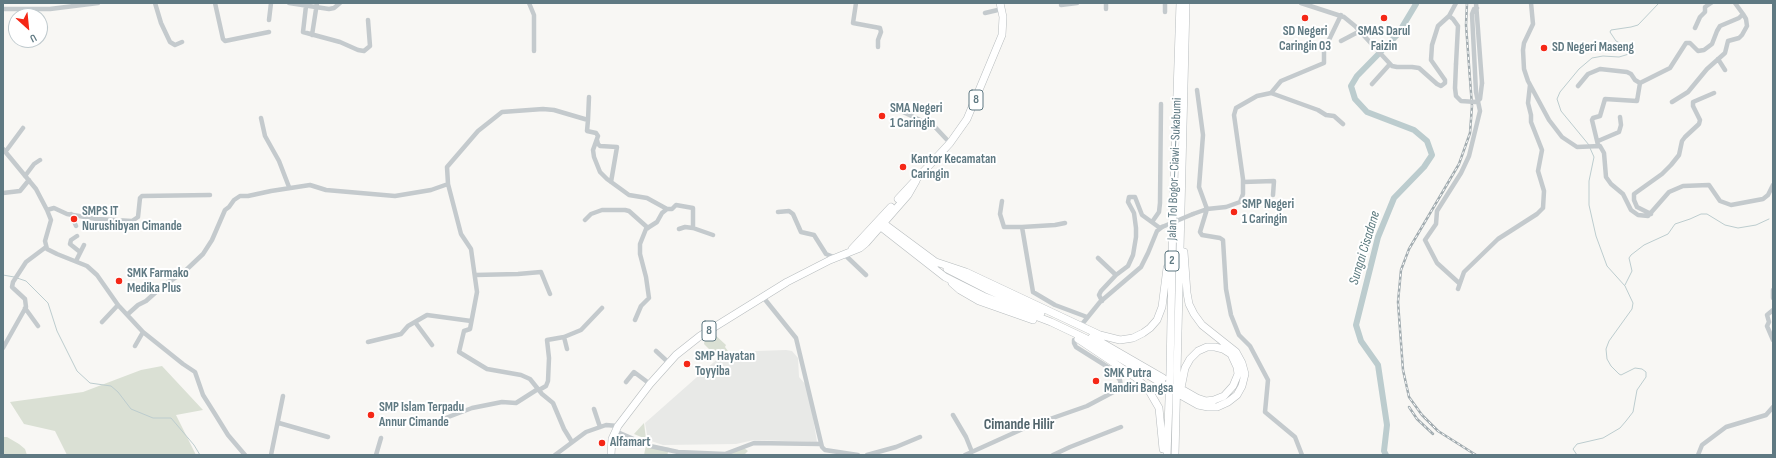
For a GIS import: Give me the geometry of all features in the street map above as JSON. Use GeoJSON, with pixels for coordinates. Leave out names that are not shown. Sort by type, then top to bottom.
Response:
{"type":"FeatureCollection","features":[{"type":"Feature","properties":{"kind":"highway","name":"Jalan Tol Bogor–Ciawi–Sukabumi"},"geometry":{"type":"LineString","coordinates":[[1175,455],[1181,208],[1182,25],[1180,3]]}},
{"type":"Feature","properties":{"kind":"highway","name":"Jalan Tol Bogor–Ciawi–Sukabumi"},"geometry":{"type":"LineString","coordinates":[[1182,25],[1186,3]]}},
{"type":"Feature","properties":{"kind":"highway","name":"8"},"geometry":{"type":"LineString","coordinates":[[611,455],[611,443],[616,429],[650,384],[681,351],[700,336],[792,280],[860,248],[872,236],[880,223],[960,130],[970,112],[1000,42],[1004,25],[1001,6]]}},
{"type":"Feature","properties":{"kind":"highway","name":"Jalan Tol Bogor–Ciawi–Sukabumi"},"geometry":{"type":"LineString","coordinates":[[1167,455],[1173,212],[1181,65]]}},
{"type":"Feature","properties":{"kind":"highway","name":"8"},"geometry":{"type":"LineString","coordinates":[[847,253],[893,211],[908,195],[916,181]]}},
{"type":"Feature","properties":{"kind":"highway"},"geometry":{"type":"LineString","coordinates":[[1176,419],[1183,378],[1190,359],[1198,351],[1207,348],[1223,349],[1230,354],[1237,368],[1238,374],[1233,386],[1224,396],[1214,400],[1196,398],[1183,393],[1198,405],[1217,407],[1228,402],[1237,395],[1242,386],[1245,374],[1242,363],[1236,352],[1202,325],[1189,304],[1185,275],[1181,208]]}},
{"type":"Feature","properties":{"kind":"highway"},"geometry":{"type":"LineString","coordinates":[[890,232],[893,211]]}},
{"type":"Feature","properties":{"kind":"highway"},"geometry":{"type":"LineString","coordinates":[[933,261],[966,272],[1100,335],[1120,340],[1129,339],[1146,331],[1154,324],[1160,315],[1165,291],[1173,212]]}},
{"type":"Feature","properties":{"kind":"highway"},"geometry":{"type":"LineString","coordinates":[[880,223],[960,290],[979,301],[1049,325],[1071,335],[1143,383],[1155,399],[1159,408],[1163,455]]}},
{"type":"Feature","properties":{"kind":"highway"},"geometry":{"type":"LineString","coordinates":[[872,236],[890,232],[933,261],[986,290],[1094,337],[1163,381],[1091,341],[1051,322],[984,296],[945,277]]}},
{"type":"Feature","properties":{"kind":"street"},"geometry":{"type":"LineString","coordinates":[[3,9],[50,9],[98,3]]}},
{"type":"Feature","properties":{"kind":"street"},"geometry":{"type":"LineString","coordinates":[[155,3],[170,42],[175,45],[182,42]]}},
{"type":"Feature","properties":{"kind":"street"},"geometry":{"type":"LineString","coordinates":[[215,3],[225,41],[269,32]]}},
{"type":"Feature","properties":{"kind":"street"},"geometry":{"type":"LineString","coordinates":[[270,20],[271,3]]}},
{"type":"Feature","properties":{"kind":"street"},"geometry":{"type":"LineString","coordinates":[[289,3],[306,6],[317,5],[332,8],[340,3]]}},
{"type":"Feature","properties":{"kind":"street"},"geometry":{"type":"LineString","coordinates":[[529,3],[534,15],[534,51]]}},
{"type":"Feature","properties":{"kind":"street"},"geometry":{"type":"LineString","coordinates":[[856,3],[853,23],[880,28],[882,32],[878,40],[878,47]]}},
{"type":"Feature","properties":{"kind":"street"},"geometry":{"type":"LineString","coordinates":[[1061,5],[1077,3]]}},
{"type":"Feature","properties":{"kind":"street"},"geometry":{"type":"LineString","coordinates":[[1106,3],[1106,9]]}},
{"type":"Feature","properties":{"kind":"street"},"geometry":{"type":"LineString","coordinates":[[1165,3],[1165,12]]}},
{"type":"Feature","properties":{"kind":"street"},"geometry":{"type":"LineString","coordinates":[[1301,3],[1341,15],[1350,21],[1389,63],[1396,67],[1419,68],[1439,86],[1443,85],[1445,79],[1434,66],[1430,55],[1436,29],[1442,20],[1449,16],[1456,3]]}},
{"type":"Feature","properties":{"kind":"street"},"geometry":{"type":"LineString","coordinates":[[1531,3],[1533,24],[1524,42],[1522,50],[1524,69],[1530,85],[1557,133],[1573,145],[1590,146],[1619,132],[1621,125],[1620,117]]}},
{"type":"Feature","properties":{"kind":"street"},"geometry":{"type":"LineString","coordinates":[[1695,28],[1700,17],[1705,12],[1705,7],[1711,3]]}},
{"type":"Feature","properties":{"kind":"street"},"geometry":{"type":"LineString","coordinates":[[1672,102],[1688,92],[1699,78],[1726,52],[1728,41],[1739,38],[1746,30],[1746,19],[1735,3]]}},
{"type":"Feature","properties":{"kind":"street"},"geometry":{"type":"LineString","coordinates":[[312,35],[317,5]]}},
{"type":"Feature","properties":{"kind":"street"},"geometry":{"type":"LineString","coordinates":[[1449,16],[1458,26],[1455,88],[1456,96],[1460,101],[1476,102],[1480,99],[1482,83],[1477,5]]}},
{"type":"Feature","properties":{"kind":"street"},"geometry":{"type":"LineString","coordinates":[[1459,283],[1437,263],[1425,240],[1436,224],[1437,211],[1462,173],[1469,156],[1480,111],[1476,92],[1472,14],[1477,5]]}},
{"type":"Feature","properties":{"kind":"street"},"geometry":{"type":"LineString","coordinates":[[306,6],[302,31],[364,50],[370,46],[368,20]]}},
{"type":"Feature","properties":{"kind":"street"},"geometry":{"type":"LineString","coordinates":[[985,13],[1001,6]]}},
{"type":"Feature","properties":{"kind":"street"},"geometry":{"type":"LineString","coordinates":[[1640,83],[1670,68],[1686,43],[1690,43],[1700,51],[1709,47],[1714,42],[1720,26],[1738,18],[1743,14]]}},
{"type":"Feature","properties":{"kind":"street"},"geometry":{"type":"LineString","coordinates":[[1271,94],[1280,82],[1324,63],[1326,46],[1341,15]]}},
{"type":"Feature","properties":{"kind":"street"},"geometry":{"type":"LineString","coordinates":[[1341,41],[1360,31]]}},
{"type":"Feature","properties":{"kind":"street"},"geometry":{"type":"LineString","coordinates":[[1718,59],[1725,70]]}},
{"type":"Feature","properties":{"kind":"street"},"geometry":{"type":"LineString","coordinates":[[1372,84],[1389,63]]}},
{"type":"Feature","properties":{"kind":"street"},"geometry":{"type":"LineString","coordinates":[[1578,86],[1588,74],[1600,69],[1630,72],[1635,80],[1640,83]]}},
{"type":"Feature","properties":{"kind":"street"},"geometry":{"type":"LineString","coordinates":[[1640,83],[1637,101],[1605,99],[1600,116],[1593,118],[1592,120],[1598,143],[1604,153],[1605,175],[1609,183],[1623,194],[1632,211],[1643,216],[1648,216],[1666,195],[1681,186],[1709,185],[1720,201],[1731,205],[1763,199],[1768,195],[1773,185]]}},
{"type":"Feature","properties":{"kind":"street"},"geometry":{"type":"LineString","coordinates":[[1458,289],[1464,272],[1498,239],[1537,214],[1543,208],[1544,191],[1538,171],[1542,150],[1531,124],[1531,115],[1528,103],[1530,85]]}},
{"type":"Feature","properties":{"kind":"street"},"geometry":{"type":"LineString","coordinates":[[1197,90],[1203,135],[1199,187],[1206,209],[1200,232],[1202,235],[1220,238],[1223,241],[1226,289],[1231,316],[1239,335],[1250,346],[1268,380],[1265,412],[1295,437],[1302,455]]}},
{"type":"Feature","properties":{"kind":"street"},"geometry":{"type":"LineString","coordinates":[[1083,323],[1102,301],[1141,267],[1157,231],[1206,209],[1226,207],[1239,203],[1242,197],[1243,182],[1235,110],[1237,107],[1253,98],[1271,94],[1334,116],[1343,124]]}},
{"type":"Feature","properties":{"kind":"street"},"geometry":{"type":"LineString","coordinates":[[1651,214],[1637,207],[1634,200],[1634,194],[1662,174],[1671,165],[1679,155],[1682,141],[1699,124],[1700,120],[1693,106],[1693,102],[1714,94]]}},
{"type":"Feature","properties":{"kind":"street"},"geometry":{"type":"LineString","coordinates":[[589,97],[586,130],[596,134],[598,144],[600,146],[617,147],[611,182]]}},
{"type":"Feature","properties":{"kind":"street"},"geometry":{"type":"LineString","coordinates":[[1152,222],[1158,212],[1160,203],[1161,104]]}},
{"type":"Feature","properties":{"kind":"street"},"geometry":{"type":"LineString","coordinates":[[572,442],[564,429],[553,403],[526,377],[487,369],[460,352],[464,331],[469,330],[472,311],[477,297],[471,249],[461,234],[448,184],[447,169],[451,162],[478,131],[502,112],[548,110],[588,120]]}},
{"type":"Feature","properties":{"kind":"street"},"geometry":{"type":"LineString","coordinates":[[903,112],[935,126],[950,143]]}},
{"type":"Feature","properties":{"kind":"street"},"geometry":{"type":"LineString","coordinates":[[261,118],[265,136],[280,161],[289,188]]}},
{"type":"Feature","properties":{"kind":"street"},"geometry":{"type":"LineString","coordinates":[[23,128],[4,150],[29,180],[47,210],[51,220],[46,235],[46,247]]}},
{"type":"Feature","properties":{"kind":"street"},"geometry":{"type":"LineString","coordinates":[[597,139],[593,150],[594,158],[600,172],[629,195],[648,198],[667,209]]}},
{"type":"Feature","properties":{"kind":"street"},"geometry":{"type":"LineString","coordinates":[[25,176],[34,164],[40,160]]}},
{"type":"Feature","properties":{"kind":"street"},"geometry":{"type":"LineString","coordinates":[[3,193],[20,191],[29,180]]}},
{"type":"Feature","properties":{"kind":"street"},"geometry":{"type":"LineString","coordinates":[[1243,182],[1274,181],[1274,195]]}},
{"type":"Feature","properties":{"kind":"street"},"geometry":{"type":"LineString","coordinates":[[128,314],[138,304],[146,301],[164,285],[184,272],[203,254],[212,240],[224,212],[234,200],[240,196],[248,196],[289,188],[315,186],[326,190],[395,196],[431,190],[448,184]]}},
{"type":"Feature","properties":{"kind":"street"},"geometry":{"type":"LineString","coordinates":[[47,210],[54,208],[71,214],[97,219],[132,221],[138,217],[140,198],[142,196],[210,195]]}},
{"type":"Feature","properties":{"kind":"street"},"geometry":{"type":"LineString","coordinates":[[1102,301],[1099,293],[1130,263],[1135,247],[1136,237],[1134,215],[1128,202],[1129,197],[1133,196],[1136,198],[1140,213],[1161,228]]}},
{"type":"Feature","properties":{"kind":"street"},"geometry":{"type":"LineString","coordinates":[[1002,201],[1000,214],[1004,227],[1055,225],[1065,223]]}},
{"type":"Feature","properties":{"kind":"street"},"geometry":{"type":"LineString","coordinates":[[635,320],[641,306],[649,298],[640,249],[645,232],[657,222],[660,215],[667,209],[672,209],[676,204],[692,208],[693,228]]}},
{"type":"Feature","properties":{"kind":"street"},"geometry":{"type":"LineString","coordinates":[[585,220],[591,214],[602,210],[625,210],[629,211],[648,228]]}},
{"type":"Feature","properties":{"kind":"street"},"geometry":{"type":"LineString","coordinates":[[778,212],[789,211],[793,214],[800,231],[814,235],[826,254],[836,258]]}},
{"type":"Feature","properties":{"kind":"street"},"geometry":{"type":"LineString","coordinates":[[71,214],[76,226]]}},
{"type":"Feature","properties":{"kind":"street"},"geometry":{"type":"LineString","coordinates":[[1022,227],[1033,292],[1055,305],[1087,317]]}},
{"type":"Feature","properties":{"kind":"street"},"geometry":{"type":"LineString","coordinates":[[678,230],[693,228],[713,235]]}},
{"type":"Feature","properties":{"kind":"street"},"geometry":{"type":"LineString","coordinates":[[77,236],[71,240],[70,244],[80,252]]}},
{"type":"Feature","properties":{"kind":"street"},"geometry":{"type":"LineString","coordinates":[[76,261],[84,244]]}},
{"type":"Feature","properties":{"kind":"street"},"geometry":{"type":"LineString","coordinates":[[46,247],[57,254],[87,266],[97,275],[118,305],[128,314],[143,332],[195,372],[204,395],[214,414],[228,435],[245,455]]}},
{"type":"Feature","properties":{"kind":"street"},"geometry":{"type":"LineString","coordinates":[[3,348],[25,308],[26,299],[12,287],[26,262],[46,247]]}},
{"type":"Feature","properties":{"kind":"street"},"geometry":{"type":"LineString","coordinates":[[847,253],[866,275]]}},
{"type":"Feature","properties":{"kind":"street"},"geometry":{"type":"LineString","coordinates":[[1098,258],[1116,275]]}},
{"type":"Feature","properties":{"kind":"street"},"geometry":{"type":"LineString","coordinates":[[475,275],[541,272],[550,294]]}},
{"type":"Feature","properties":{"kind":"street"},"geometry":{"type":"LineString","coordinates":[[1773,290],[1773,298]]}},
{"type":"Feature","properties":{"kind":"street"},"geometry":{"type":"LineString","coordinates":[[763,297],[796,338],[820,444],[825,450],[858,455]]}},
{"type":"Feature","properties":{"kind":"street"},"geometry":{"type":"LineString","coordinates":[[102,322],[118,305]]}},
{"type":"Feature","properties":{"kind":"street"},"geometry":{"type":"LineString","coordinates":[[25,308],[38,326]]}},
{"type":"Feature","properties":{"kind":"street"},"geometry":{"type":"LineString","coordinates":[[443,419],[472,408],[502,402],[516,403],[546,386],[548,381],[549,358],[547,340],[564,337],[586,327],[602,308]]}},
{"type":"Feature","properties":{"kind":"street"},"geometry":{"type":"LineString","coordinates":[[1773,310],[1767,314],[1769,322],[1767,326],[1773,340]]}},
{"type":"Feature","properties":{"kind":"street"},"geometry":{"type":"LineString","coordinates":[[368,342],[401,334],[408,326],[431,315],[471,321]]}},
{"type":"Feature","properties":{"kind":"street"},"geometry":{"type":"LineString","coordinates":[[415,322],[432,345]]}},
{"type":"Feature","properties":{"kind":"street"},"geometry":{"type":"LineString","coordinates":[[135,346],[143,332]]}},
{"type":"Feature","properties":{"kind":"street"},"geometry":{"type":"LineString","coordinates":[[564,337],[567,348]]}},
{"type":"Feature","properties":{"kind":"street"},"geometry":{"type":"LineString","coordinates":[[965,455],[1027,427],[1087,406],[1121,388],[1120,380],[1111,369],[1076,346],[1074,344],[1074,340]]}},
{"type":"Feature","properties":{"kind":"street"},"geometry":{"type":"LineString","coordinates":[[656,351],[669,363]]}},
{"type":"Feature","properties":{"kind":"street"},"geometry":{"type":"LineString","coordinates":[[626,382],[634,372],[650,384]]}},
{"type":"Feature","properties":{"kind":"street"},"geometry":{"type":"LineString","coordinates":[[271,455],[279,423],[283,396]]}},
{"type":"Feature","properties":{"kind":"street"},"geometry":{"type":"LineString","coordinates":[[1698,455],[1702,445],[1726,426],[1766,415],[1773,407]]}},
{"type":"Feature","properties":{"kind":"street"},"geometry":{"type":"LineString","coordinates":[[594,409],[600,427]]}},
{"type":"Feature","properties":{"kind":"street"},"geometry":{"type":"LineString","coordinates":[[954,415],[972,452]]}},
{"type":"Feature","properties":{"kind":"street"},"geometry":{"type":"LineString","coordinates":[[279,423],[328,437]]}},
{"type":"Feature","properties":{"kind":"street"},"geometry":{"type":"LineString","coordinates":[[555,455],[586,432],[609,425],[650,446],[678,452],[723,454],[754,443],[820,444]]}},
{"type":"Feature","properties":{"kind":"street"},"geometry":{"type":"LineString","coordinates":[[1053,455],[1121,427]]}},
{"type":"Feature","properties":{"kind":"street"},"geometry":{"type":"LineString","coordinates":[[867,455],[896,447],[920,437]]}},
{"type":"Feature","properties":{"kind":"street"},"geometry":{"type":"LineString","coordinates":[[376,455],[381,438]]}},
{"type":"Feature","properties":{"kind":"shaded area"},"geometry":{"type":"Polygon","coordinates":[[[713,333],[726,345],[725,347],[728,351],[720,356],[716,356],[704,344],[705,339],[713,333]]]}},
{"type":"Feature","properties":{"kind":"shaded area"},"geometry":{"type":"Polygon","coordinates":[[[792,351],[798,358],[799,377],[808,387],[817,442],[754,440],[736,444],[663,445],[648,440],[645,423],[714,362],[728,352],[792,351]]]}},
{"type":"Feature","properties":{"kind":"shaded area"},"geometry":{"type":"Polygon","coordinates":[[[162,366],[203,410],[176,415],[196,455],[67,455],[55,431],[24,424],[10,402],[83,392],[141,370],[162,366]]]}},
{"type":"Feature","properties":{"kind":"shaded area"},"geometry":{"type":"Polygon","coordinates":[[[644,423],[646,439],[634,434],[644,423]]]}},
{"type":"Feature","properties":{"kind":"shaded area"},"geometry":{"type":"Polygon","coordinates":[[[3,437],[7,437],[19,444],[25,449],[27,455],[3,455],[3,437]]]}},
{"type":"Feature","properties":{"kind":"shaded area"},"geometry":{"type":"Polygon","coordinates":[[[651,443],[651,445],[670,448],[667,455],[644,455],[646,445],[651,443]]]}},
{"type":"Feature","properties":{"kind":"shaded area"},"geometry":{"type":"Polygon","coordinates":[[[744,448],[748,451],[744,455],[730,455],[731,453],[744,448]]]}},
{"type":"Feature","properties":{"kind":"waterway","name":"Sungai Cisadane"},"geometry":{"type":"LineString","coordinates":[[1386,455],[1384,451],[1387,425],[1378,365],[1361,341],[1356,325],[1378,237],[1394,198],[1424,167],[1432,155],[1427,141],[1414,130],[1367,112],[1355,99],[1351,86],[1357,76],[1398,34],[1416,4],[1415,3]]}},
{"type":"Feature","properties":{"kind":"waterway"},"geometry":{"type":"LineString","coordinates":[[1589,145],[1561,111],[1557,99],[1560,92],[1579,69],[1592,58],[1603,56],[1619,57],[1629,54],[1631,49],[1616,41],[1610,32],[1611,30],[1638,25],[1659,3]]}},
{"type":"Feature","properties":{"kind":"waterway"},"geometry":{"type":"LineString","coordinates":[[1577,455],[1573,449],[1577,444],[1603,438],[1620,428],[1633,412],[1637,390],[1646,377],[1646,372],[1642,369],[1635,368],[1621,375],[1611,366],[1607,359],[1606,349],[1609,341],[1632,309],[1633,303],[1625,286],[1607,266],[1596,236],[1589,205],[1589,181],[1594,157],[1590,148]]}},
{"type":"Feature","properties":{"kind":"waterway"},"geometry":{"type":"LineString","coordinates":[[1625,285],[1632,271],[1629,258],[1631,255],[1644,245],[1668,234],[1675,224],[1701,214],[1707,214],[1725,225],[1738,228],[1756,225],[1769,219]]}},
{"type":"Feature","properties":{"kind":"waterway"},"geometry":{"type":"LineString","coordinates":[[3,275],[14,277]]}},
{"type":"Feature","properties":{"kind":"waterway"},"geometry":{"type":"LineString","coordinates":[[17,278],[26,281],[48,303],[57,331],[77,371],[90,383],[111,386],[118,392],[131,409],[153,418],[171,418],[194,445],[200,455]]}},
{"type":"Feature","properties":{"kind":"railway"},"geometry":{"type":"LineString","coordinates":[[1467,3],[1466,25],[1472,106],[1470,133],[1459,164],[1409,249],[1401,270],[1398,302],[1403,370],[1409,397],[1422,415],[1438,431],[1476,455]]}},
{"type":"Feature","properties":{"kind":"railway"},"geometry":{"type":"LineString","coordinates":[[1409,407],[1417,419],[1433,434]]}},
{"type":"Feature","properties":{"kind":"place","name":"SD Negeri Caringin 03"},"geometry":{"type":"Point","coordinates":[1305,18]}},
{"type":"Feature","properties":{"kind":"place","name":"SMAS Darul Faizin"},"geometry":{"type":"Point","coordinates":[1384,18]}},
{"type":"Feature","properties":{"kind":"place","name":"SD Negeri Maseng"},"geometry":{"type":"Point","coordinates":[1544,48]}},
{"type":"Feature","properties":{"kind":"place","name":"SMA Negeri 1 Caringin"},"geometry":{"type":"Point","coordinates":[882,116]}},
{"type":"Feature","properties":{"kind":"place","name":"Kantor Kecamatan Caringin"},"geometry":{"type":"Point","coordinates":[903,167]}},
{"type":"Feature","properties":{"kind":"place","name":"SMP Negeri 1 Caringin"},"geometry":{"type":"Point","coordinates":[1234,212]}},
{"type":"Feature","properties":{"kind":"place","name":"SMPS IT Nurushibyan Cimande"},"geometry":{"type":"Point","coordinates":[74,219]}},
{"type":"Feature","properties":{"kind":"place","name":"SMK Farmako Medika Plus"},"geometry":{"type":"Point","coordinates":[119,281]}},
{"type":"Feature","properties":{"kind":"place","name":"SMP Hayatan Toyyiba"},"geometry":{"type":"Point","coordinates":[687,364]}},
{"type":"Feature","properties":{"kind":"place","name":"SMK Putra Mandiri Bangsa"},"geometry":{"type":"Point","coordinates":[1096,381]}},
{"type":"Feature","properties":{"kind":"place","name":"SMP Islam Terpadu Annur Cimande"},"geometry":{"type":"Point","coordinates":[371,415]}},
{"type":"Feature","properties":{"kind":"place","name":"Alfamart"},"geometry":{"type":"Point","coordinates":[602,443]}},
{"type":"Feature","properties":{"kind":"district","name":"Cimande Hilir"},"geometry":{"type":"Point","coordinates":[1019,425]}}]}
